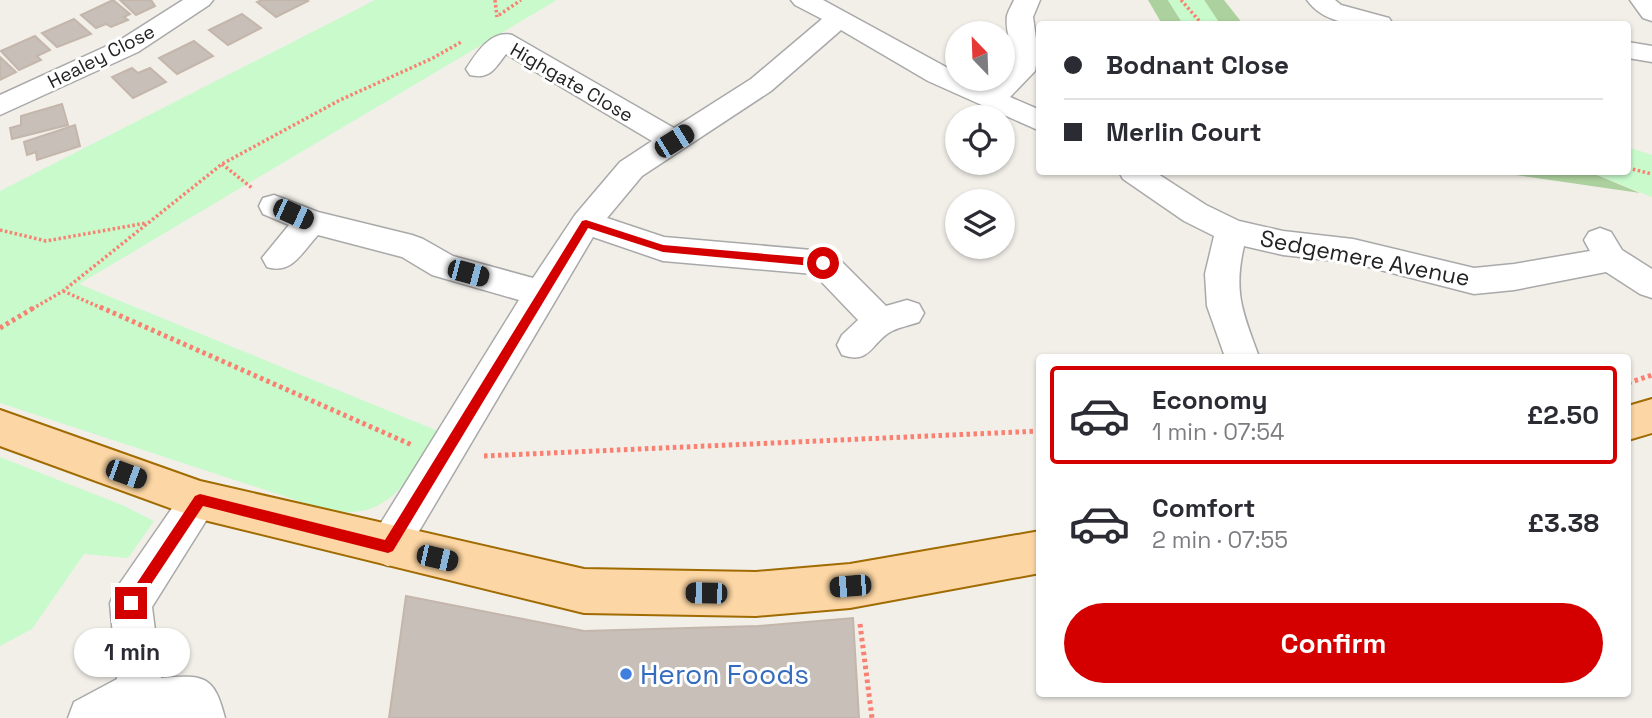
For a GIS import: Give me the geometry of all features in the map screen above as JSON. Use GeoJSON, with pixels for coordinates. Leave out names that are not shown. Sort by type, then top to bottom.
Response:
{"type":"FeatureCollection","features":[{"type":"Feature","properties":{"kind":"main road"},"geometry":{"type":"LineString","coordinates":[[1631,422],[1652,416]]}},
{"type":"Feature","properties":{"kind":"main road"},"geometry":{"type":"LineString","coordinates":[[0,428],[200,500],[584,592],[756,594],[850,586],[1036,553]]}},
{"type":"Feature","properties":{"kind":"street","name":"Healey Close"},"geometry":{"type":"LineString","coordinates":[[0,106],[129,46],[200,0]]}},
{"type":"Feature","properties":{"kind":"street"},"geometry":{"type":"LineString","coordinates":[[804,0],[893,47],[938,75],[1036,120]]}},
{"type":"Feature","properties":{"kind":"street"},"geometry":{"type":"LineString","coordinates":[[990,100],[1021,71],[1025,53],[1020,17],[1027,0]]}},
{"type":"Feature","properties":{"kind":"street"},"geometry":{"type":"LineString","coordinates":[[1320,0],[1332,10],[1370,21]]}},
{"type":"Feature","properties":{"kind":"street"},"geometry":{"type":"LineString","coordinates":[[1643,0],[1652,13]]}},
{"type":"Feature","properties":{"kind":"street"},"geometry":{"type":"LineString","coordinates":[[388,547],[586,223],[631,169],[761,85],[839,18]]}},
{"type":"Feature","properties":{"kind":"street","name":"Highgate Close"},"geometry":{"type":"LineString","coordinates":[[480,69],[503,41],[674,141]]}},
{"type":"Feature","properties":{"kind":"street"},"geometry":{"type":"LineString","coordinates":[[1631,50],[1652,54]]}},
{"type":"Feature","properties":{"kind":"street","name":"Sedgemere Avenue"},"geometry":{"type":"LineString","coordinates":[[1138,175],[1195,213],[1231,231],[1283,243],[1353,251],[1474,281],[1514,277],[1605,248],[1652,285]]}},
{"type":"Feature","properties":{"kind":"street"},"geometry":{"type":"LineString","coordinates":[[274,206],[312,222],[412,247],[443,266],[541,293]]}},
{"type":"Feature","properties":{"kind":"street"},"geometry":{"type":"LineString","coordinates":[[278,258],[312,222]]}},
{"type":"Feature","properties":{"kind":"street"},"geometry":{"type":"LineString","coordinates":[[586,223],[663,248],[823,263],[893,317],[854,345]]}},
{"type":"Feature","properties":{"kind":"street"},"geometry":{"type":"LineString","coordinates":[[1231,231],[1220,274],[1224,306],[1241,354]]}},
{"type":"Feature","properties":{"kind":"street"},"geometry":{"type":"LineString","coordinates":[[141,704],[131,603],[200,500]]}},
{"type":"Feature","properties":{"kind":"street"},"geometry":{"type":"LineString","coordinates":[[90,718],[141,704],[193,698],[199,702],[204,718]]}},
{"type":"Feature","properties":{"kind":"path"},"geometry":{"type":"LineString","coordinates":[[495,0],[497,17]]}},
{"type":"Feature","properties":{"kind":"path"},"geometry":{"type":"LineString","coordinates":[[491,22],[521,0]]}},
{"type":"Feature","properties":{"kind":"path"},"geometry":{"type":"LineString","coordinates":[[1181,0],[1199,21]]}},
{"type":"Feature","properties":{"kind":"path"},"geometry":{"type":"LineString","coordinates":[[0,328],[63,291],[222,164],[340,100],[433,58],[464,40]]}},
{"type":"Feature","properties":{"kind":"path"},"geometry":{"type":"LineString","coordinates":[[222,164],[274,206]]}},
{"type":"Feature","properties":{"kind":"path"},"geometry":{"type":"LineString","coordinates":[[1631,169],[1652,174]]}},
{"type":"Feature","properties":{"kind":"path"},"geometry":{"type":"LineString","coordinates":[[0,230],[46,241],[146,223]]}},
{"type":"Feature","properties":{"kind":"path"},"geometry":{"type":"LineString","coordinates":[[63,291],[442,458],[1036,431]]}},
{"type":"Feature","properties":{"kind":"path"},"geometry":{"type":"LineString","coordinates":[[1631,382],[1652,375]]}},
{"type":"Feature","properties":{"kind":"path"},"geometry":{"type":"LineString","coordinates":[[850,586],[863,635],[872,718]]}},
{"type":"Feature","properties":{"kind":"green space"},"geometry":{"type":"Polygon","coordinates":[[[375,0],[557,0],[79,284],[438,431],[405,483],[382,503],[369,509],[350,512],[326,510],[0,403],[0,191],[375,0]]]}},
{"type":"Feature","properties":{"kind":"green space"},"geometry":{"type":"Polygon","coordinates":[[[1148,0],[1168,0],[1181,21],[1160,21],[1148,0]]]}},
{"type":"Feature","properties":{"kind":"green space"},"geometry":{"type":"Polygon","coordinates":[[[1168,0],[1204,0],[1218,21],[1181,21],[1168,0]]]}},
{"type":"Feature","properties":{"kind":"green space"},"geometry":{"type":"Polygon","coordinates":[[[1204,0],[1224,0],[1241,21],[1218,21],[1204,0]]]}},
{"type":"Feature","properties":{"kind":"green space"},"geometry":{"type":"Polygon","coordinates":[[[1631,148],[1652,155],[1652,197],[1597,175],[1631,175],[1631,148]]]}},
{"type":"Feature","properties":{"kind":"green space"},"geometry":{"type":"Polygon","coordinates":[[[1516,175],[1597,175],[1640,193],[1516,175]]]}},
{"type":"Feature","properties":{"kind":"green space"},"geometry":{"type":"Polygon","coordinates":[[[0,457],[122,505],[154,521],[128,558],[84,554],[32,629],[0,646],[0,457]]]}},
{"type":"Feature","properties":{"kind":"building"},"geometry":{"type":"Polygon","coordinates":[[[113,0],[130,14],[124,17],[128,20],[111,27],[106,24],[96,28],[81,15],[113,0]]]}},
{"type":"Feature","properties":{"kind":"building"},"geometry":{"type":"Polygon","coordinates":[[[120,0],[151,0],[155,6],[136,15],[120,0]]]}},
{"type":"Feature","properties":{"kind":"building"},"geometry":{"type":"Polygon","coordinates":[[[308,1],[276,17],[257,2],[308,1]]]}},
{"type":"Feature","properties":{"kind":"building"},"geometry":{"type":"Polygon","coordinates":[[[242,14],[261,28],[228,45],[209,30],[242,14]]]}},
{"type":"Feature","properties":{"kind":"building"},"geometry":{"type":"Polygon","coordinates":[[[74,19],[91,34],[57,47],[42,33],[74,19]]]}},
{"type":"Feature","properties":{"kind":"building"},"geometry":{"type":"Polygon","coordinates":[[[35,36],[50,50],[37,56],[41,60],[19,70],[1,51],[35,36]]]}},
{"type":"Feature","properties":{"kind":"building"},"geometry":{"type":"Polygon","coordinates":[[[194,41],[213,56],[177,74],[159,58],[194,41]]]}},
{"type":"Feature","properties":{"kind":"building"},"geometry":{"type":"Polygon","coordinates":[[[0,57],[16,72],[0,80],[0,57]]]}},
{"type":"Feature","properties":{"kind":"building"},"geometry":{"type":"Polygon","coordinates":[[[132,68],[138,73],[150,68],[166,82],[133,98],[112,77],[132,68]]]}},
{"type":"Feature","properties":{"kind":"building"},"geometry":{"type":"Polygon","coordinates":[[[62,104],[68,125],[12,139],[10,128],[21,125],[21,116],[62,104]]]}},
{"type":"Feature","properties":{"kind":"building"},"geometry":{"type":"Polygon","coordinates":[[[75,125],[80,146],[37,160],[36,152],[27,155],[24,142],[75,125]]]}},
{"type":"Feature","properties":{"kind":"building","name":"Heron Foods"},"geometry":{"type":"Polygon","coordinates":[[[406,596],[584,631],[758,626],[853,618],[859,718],[389,718],[406,596]]]}},
{"type":"Feature","properties":{"kind":"place","name":"Heron Foods"},"geometry":{"type":"Point","coordinates":[626,674]}},
{"type":"Feature","properties":{"kind":"route"},"geometry":{"type":"LineString","coordinates":[[131,603],[200,500],[388,547],[586,223],[663,248],[823,263]]}}]}
